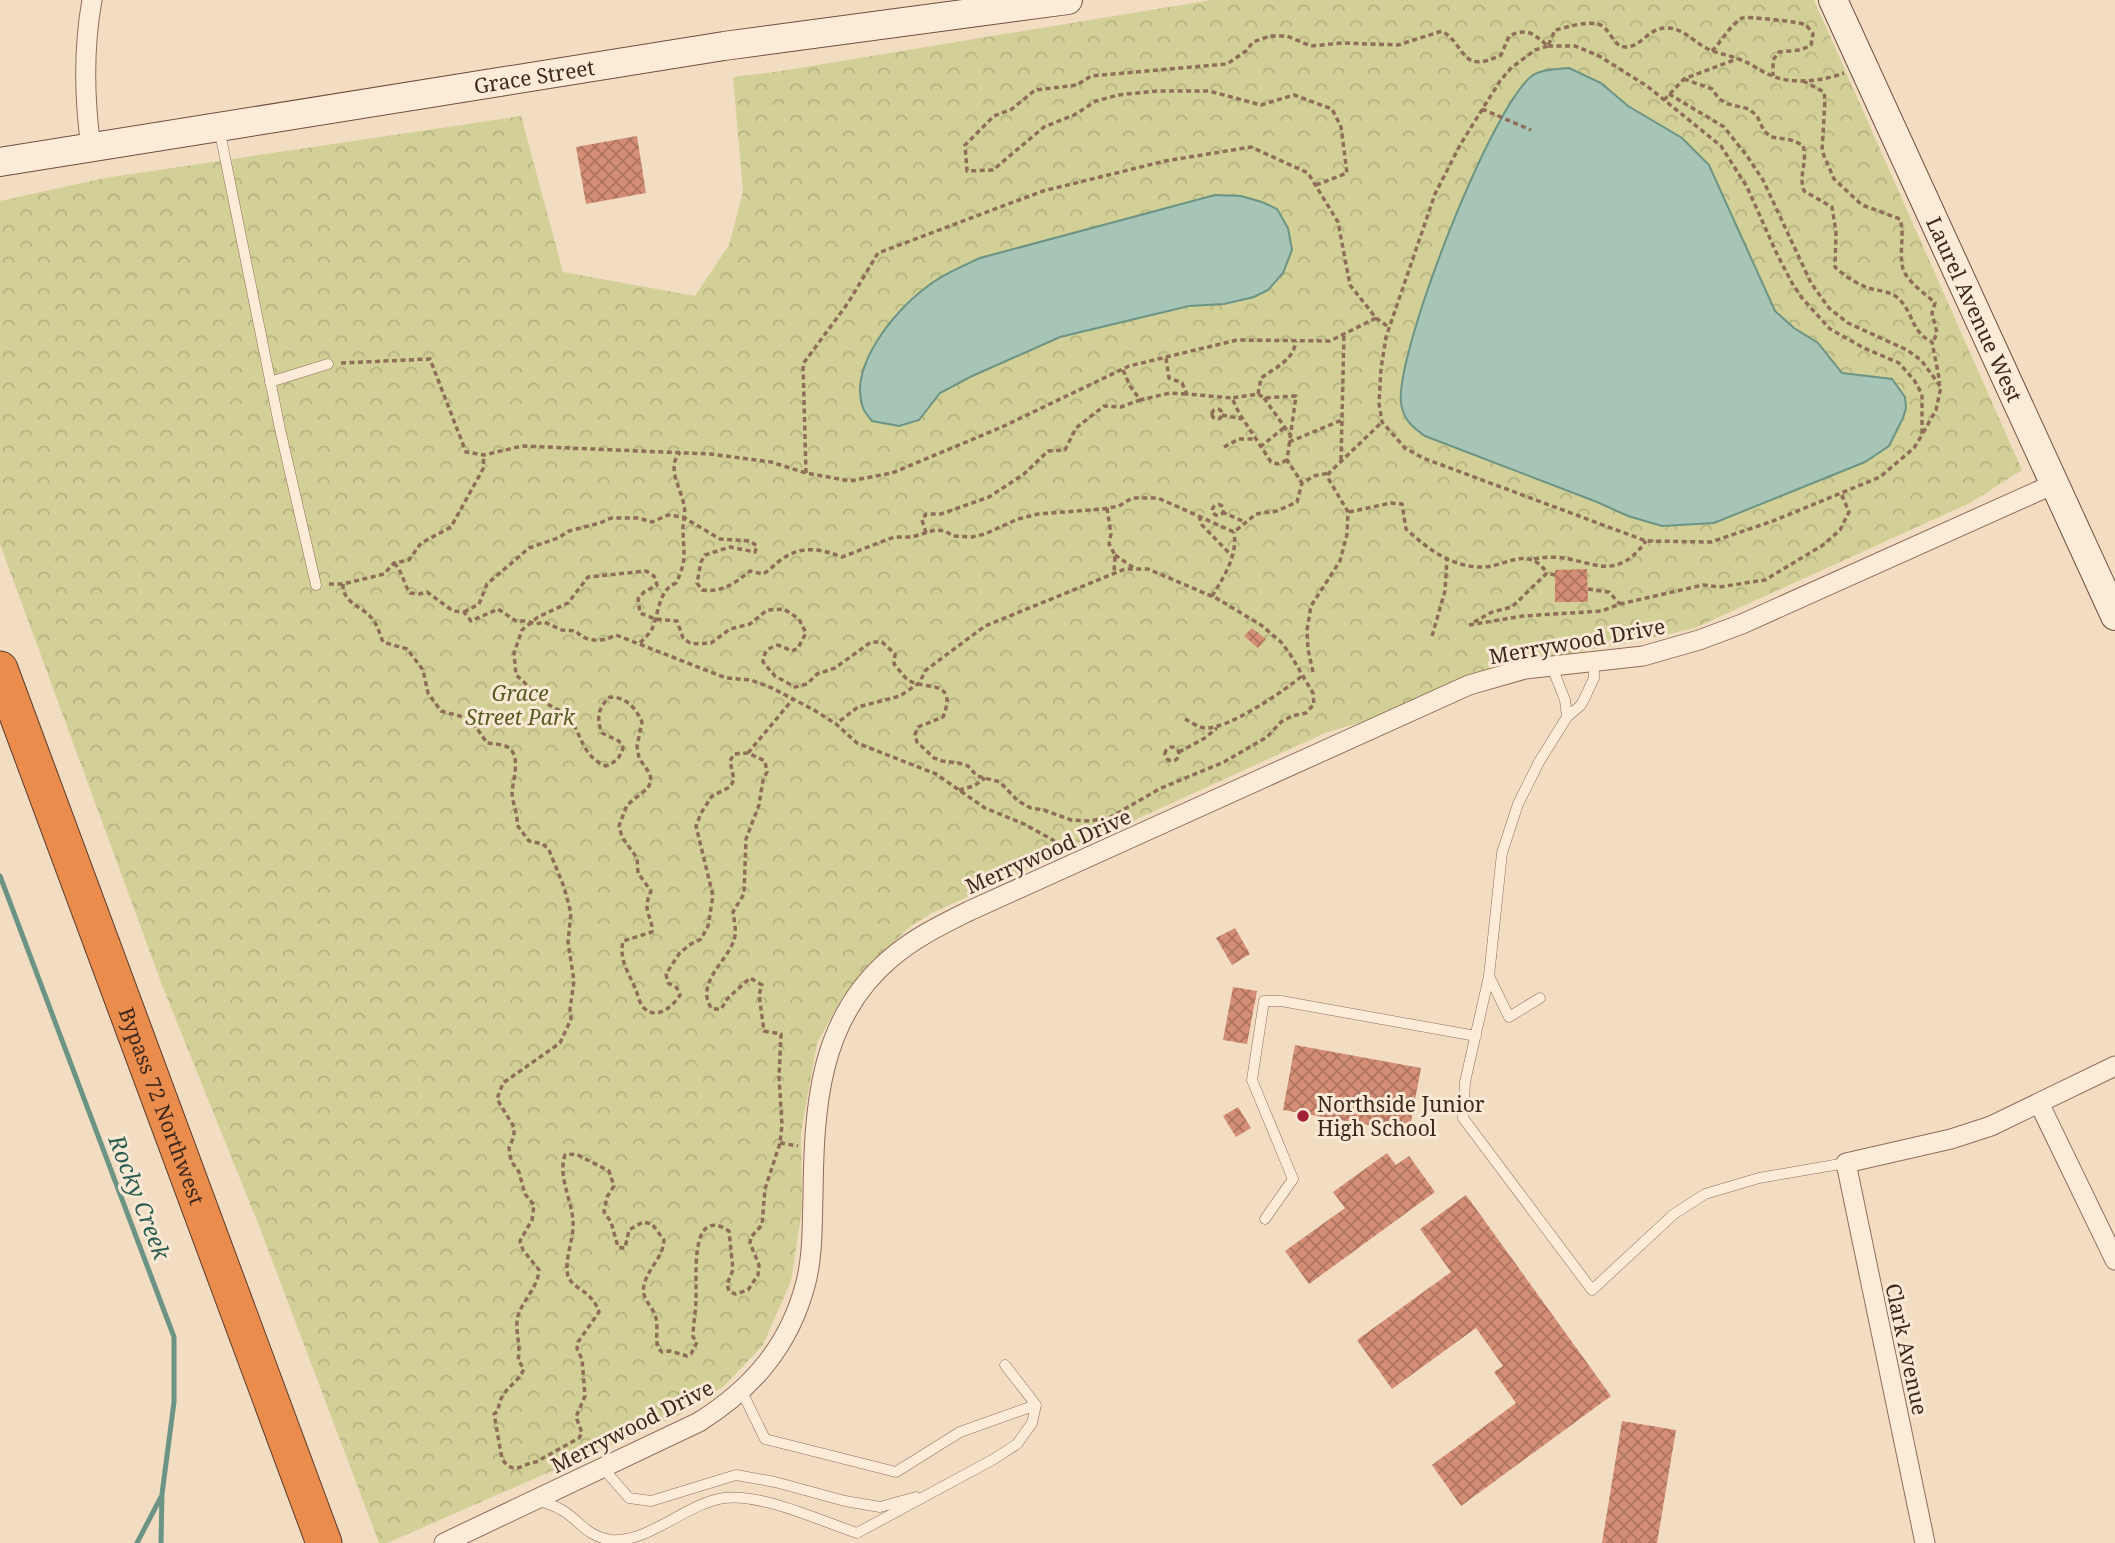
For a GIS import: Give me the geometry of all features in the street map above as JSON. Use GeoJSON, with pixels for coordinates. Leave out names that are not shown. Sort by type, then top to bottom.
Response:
{"type":"FeatureCollection","features":[{"type":"Feature","properties":{"kind":"highway","name":"Bypass 72 Northwest"},"geometry":{"type":"LineString","coordinates":[[0,669],[324,1543]]}},
{"type":"Feature","properties":{"kind":"main road","name":"Grace Street"},"geometry":{"type":"LineString","coordinates":[[0,162],[724,46],[1068,0]]}},
{"type":"Feature","properties":{"kind":"main road","name":"Laurel Avenue West"},"geometry":{"type":"LineString","coordinates":[[1833,0],[2115,616]]}},
{"type":"Feature","properties":{"kind":"street"},"geometry":{"type":"LineString","coordinates":[[91,148],[84,73],[86,34],[92,0]]}},
{"type":"Feature","properties":{"kind":"street","name":"Merrywood Drive"},"geometry":{"type":"LineString","coordinates":[[444,1543],[699,1422],[742,1392],[770,1359],[786,1334],[806,1281],[811,1243],[816,1106],[822,1073],[831,1046],[846,1013],[867,982],[890,958],[918,938],[969,911],[1469,685],[1502,674],[1643,656],[1699,640],[1742,624],[2054,484]]}},
{"type":"Feature","properties":{"kind":"street"},"geometry":{"type":"LineString","coordinates":[[1846,1163],[1951,1139],[1990,1126],[2115,1066]]}},
{"type":"Feature","properties":{"kind":"street"},"geometry":{"type":"LineString","coordinates":[[2039,1104],[2115,1260]]}},
{"type":"Feature","properties":{"kind":"street","name":"Clark Avenue"},"geometry":{"type":"LineString","coordinates":[[1846,1163],[1925,1543]]}},
{"type":"Feature","properties":{"kind":"lane"},"geometry":{"type":"LineString","coordinates":[[219,127],[270,382],[316,585]]}},
{"type":"Feature","properties":{"kind":"lane"},"geometry":{"type":"LineString","coordinates":[[270,382],[327,364]]}},
{"type":"Feature","properties":{"kind":"lane"},"geometry":{"type":"LineString","coordinates":[[1594,662],[1594,678],[1587,693],[1567,718],[1539,762],[1518,804],[1502,853],[1489,976],[1465,1082],[1463,1118],[1592,1290],[1674,1214],[1705,1194],[1759,1178],[1846,1163]]}},
{"type":"Feature","properties":{"kind":"lane"},"geometry":{"type":"LineString","coordinates":[[1552,667],[1565,700],[1567,718]]}},
{"type":"Feature","properties":{"kind":"lane"},"geometry":{"type":"LineString","coordinates":[[1489,976],[1508,1017],[1540,998]]}},
{"type":"Feature","properties":{"kind":"lane"},"geometry":{"type":"LineString","coordinates":[[1265,1219],[1293,1179],[1252,1080],[1264,1001],[1281,1001],[1475,1036]]}},
{"type":"Feature","properties":{"kind":"lane"},"geometry":{"type":"LineString","coordinates":[[1005,1365],[1036,1405]]}},
{"type":"Feature","properties":{"kind":"lane"},"geometry":{"type":"LineString","coordinates":[[742,1392],[765,1439],[896,1472],[960,1432],[1036,1405]]}},
{"type":"Feature","properties":{"kind":"lane"},"geometry":{"type":"LineString","coordinates":[[536,1499],[562,1509],[591,1535],[614,1541],[638,1538],[699,1505],[734,1498],[757,1500],[857,1533],[1017,1444],[1032,1423],[1036,1405]]}},
{"type":"Feature","properties":{"kind":"lane"},"geometry":{"type":"LineString","coordinates":[[603,1468],[629,1498],[651,1501],[736,1475],[880,1507],[935,1491]]}},
{"type":"Feature","properties":{"kind":"path"},"geometry":{"type":"LineString","coordinates":[[1712,51],[1741,18],[1748,16],[1768,21],[1798,22],[1807,26],[1813,34],[1811,45],[1801,50],[1779,52],[1773,60],[1773,76]]}},
{"type":"Feature","properties":{"kind":"path"},"geometry":{"type":"LineString","coordinates":[[1548,46],[1555,30],[1588,23],[1600,24],[1609,31],[1617,44],[1624,47],[1634,46],[1652,31],[1667,28],[1684,32],[1712,51],[1739,58],[1773,76],[1801,80],[1834,77],[1849,71]]}},
{"type":"Feature","properties":{"kind":"path"},"geometry":{"type":"LineString","coordinates":[[1315,185],[1347,173],[1341,127],[1332,109],[1294,94],[1261,105],[1209,91],[1118,95],[1096,101],[1074,115],[1044,127],[993,170],[967,171],[965,145],[994,116],[1013,109],[1035,90],[1077,85],[1091,76],[1227,64],[1246,51],[1252,42],[1270,36],[1287,36],[1311,46],[1342,43],[1398,45],[1442,31],[1451,36],[1458,50],[1471,60],[1486,62],[1501,55],[1509,36],[1520,30],[1531,33],[1548,46]]}},
{"type":"Feature","properties":{"kind":"path"},"geometry":{"type":"LineString","coordinates":[[1801,80],[1824,92],[1822,151],[1834,179],[1862,205],[1900,219],[1902,265],[1905,274],[1935,303],[1932,313],[1937,332],[1933,342],[1941,387],[1936,410],[1922,435],[1914,448],[1880,477],[1773,521],[1712,542],[1646,541],[1423,458],[1405,448],[1382,422],[1381,369],[1390,328],[1435,194],[1460,145],[1511,68],[1535,50],[1548,46],[1575,46],[1588,50],[1664,100],[1721,146],[1747,187],[1792,283],[1816,314],[1830,329],[1899,363],[1914,380],[1922,394],[1922,435]]}},
{"type":"Feature","properties":{"kind":"path"},"geometry":{"type":"LineString","coordinates":[[1664,100],[1684,79],[1739,58]]}},
{"type":"Feature","properties":{"kind":"path"},"geometry":{"type":"LineString","coordinates":[[1684,79],[1712,89],[1719,99],[1728,104],[1749,109],[1771,137],[1802,145],[1806,156],[1801,182],[1804,191],[1832,207],[1836,232],[1835,267],[1842,274],[1867,287],[1879,289],[1899,299],[1921,336],[1933,342]]}},
{"type":"Feature","properties":{"kind":"path"},"geometry":{"type":"LineString","coordinates":[[1669,94],[1724,127],[1747,156],[1763,180],[1811,283],[1829,308],[1847,323],[1907,350],[1922,360],[1941,387]]}},
{"type":"Feature","properties":{"kind":"path"},"geometry":{"type":"LineString","coordinates":[[1482,109],[1531,130]]}},
{"type":"Feature","properties":{"kind":"path"},"geometry":{"type":"LineString","coordinates":[[806,473],[803,364],[848,303],[878,253],[1043,191],[1165,161],[1251,147],[1308,173],[1338,222],[1350,285],[1376,318],[1390,328]]}},
{"type":"Feature","properties":{"kind":"path"},"geometry":{"type":"LineString","coordinates":[[327,364],[430,359],[466,452],[484,455],[522,446],[680,452],[771,462],[806,473],[850,481],[892,473],[1002,427],[1123,369],[1237,340],[1330,341],[1376,318]]}},
{"type":"Feature","properties":{"kind":"path"},"geometry":{"type":"LineString","coordinates":[[1341,462],[1344,334]]}},
{"type":"Feature","properties":{"kind":"path"},"geometry":{"type":"LineString","coordinates":[[1258,394],[1261,378],[1287,361],[1295,349],[1296,341]]}},
{"type":"Feature","properties":{"kind":"path"},"geometry":{"type":"LineString","coordinates":[[1166,358],[1169,379],[1182,383],[1187,394]]}},
{"type":"Feature","properties":{"kind":"path"},"geometry":{"type":"LineString","coordinates":[[1123,369],[1140,400]]}},
{"type":"Feature","properties":{"kind":"path"},"geometry":{"type":"LineString","coordinates":[[926,533],[922,520],[926,514],[941,514],[989,497],[1024,474],[1048,451],[1065,450],[1076,428],[1104,406],[1121,407],[1170,393],[1232,398],[1258,394],[1264,398],[1290,436]]}},
{"type":"Feature","properties":{"kind":"path"},"geometry":{"type":"LineString","coordinates":[[1264,398],[1296,396],[1287,460],[1302,483]]}},
{"type":"Feature","properties":{"kind":"path"},"geometry":{"type":"LineString","coordinates":[[1232,398],[1271,461],[1278,464],[1287,460]]}},
{"type":"Feature","properties":{"kind":"path"},"geometry":{"type":"LineString","coordinates":[[1222,415],[1244,420]]}},
{"type":"Feature","properties":{"kind":"path"},"geometry":{"type":"LineString","coordinates":[[1289,443],[1342,420]]}},
{"type":"Feature","properties":{"kind":"path"},"geometry":{"type":"LineString","coordinates":[[1234,532],[1256,514],[1277,511],[1297,502],[1302,483],[1314,475],[1329,473],[1382,422]]}},
{"type":"Feature","properties":{"kind":"path"},"geometry":{"type":"LineString","coordinates":[[1260,447],[1285,427]]}},
{"type":"Feature","properties":{"kind":"path"},"geometry":{"type":"LineString","coordinates":[[1224,447],[1239,439],[1256,439]]}},
{"type":"Feature","properties":{"kind":"path"},"geometry":{"type":"LineString","coordinates":[[640,643],[652,628],[664,594],[670,585],[676,583],[686,552],[683,517],[685,506],[674,470],[675,458],[680,452]]}},
{"type":"Feature","properties":{"kind":"path"},"geometry":{"type":"LineString","coordinates":[[316,585],[344,584],[384,573],[394,563],[410,560],[421,543],[451,527],[483,469],[484,455]]}},
{"type":"Feature","properties":{"kind":"path"},"geometry":{"type":"LineString","coordinates":[[1313,672],[1307,649],[1311,606],[1340,561],[1347,534],[1348,512],[1328,478],[1329,473]]}},
{"type":"Feature","properties":{"kind":"path"},"geometry":{"type":"LineString","coordinates":[[1548,573],[1512,607],[1501,612],[1492,612],[1469,625],[1523,616],[1602,611],[1620,604],[1703,585],[1719,587],[1765,580],[1823,545],[1840,530],[1849,512],[1841,493]]}},
{"type":"Feature","properties":{"kind":"path"},"geometry":{"type":"LineString","coordinates":[[394,563],[402,572],[410,593],[427,592],[453,611],[464,612],[479,604],[487,584],[529,548],[611,517],[638,518],[652,522],[668,515],[683,517],[720,539],[750,541],[757,545],[755,552],[730,547],[705,555],[697,583],[702,590],[708,591],[731,586],[750,571],[763,574],[791,554],[808,549],[827,551],[842,557],[894,537],[935,530],[953,536],[972,537],[1038,514],[1119,506],[1132,498],[1158,498],[1182,506],[1234,532]]}},
{"type":"Feature","properties":{"kind":"path"},"geometry":{"type":"LineString","coordinates":[[1348,512],[1391,503],[1402,504],[1406,529],[1438,555],[1478,567],[1522,558],[1541,564],[1548,573],[1555,575]]}},
{"type":"Feature","properties":{"kind":"path"},"geometry":{"type":"LineString","coordinates":[[1107,508],[1111,534],[1109,544],[1115,555],[1135,569]]}},
{"type":"Feature","properties":{"kind":"path"},"geometry":{"type":"LineString","coordinates":[[1222,512],[1245,522]]}},
{"type":"Feature","properties":{"kind":"path"},"geometry":{"type":"LineString","coordinates":[[1199,516],[1202,525],[1232,556]]}},
{"type":"Feature","properties":{"kind":"path"},"geometry":{"type":"LineString","coordinates":[[1212,596],[1232,556],[1236,543],[1234,532]]}},
{"type":"Feature","properties":{"kind":"path"},"geometry":{"type":"LineString","coordinates":[[1531,560],[1548,556],[1578,559],[1608,568],[1624,564],[1636,555],[1646,541]]}},
{"type":"Feature","properties":{"kind":"path"},"geometry":{"type":"LineString","coordinates":[[1114,574],[1115,555]]}},
{"type":"Feature","properties":{"kind":"path"},"geometry":{"type":"LineString","coordinates":[[1432,636],[1445,591],[1447,558]]}},
{"type":"Feature","properties":{"kind":"path"},"geometry":{"type":"LineString","coordinates":[[344,584],[343,592],[351,603],[373,620],[383,642],[407,649],[422,670],[428,693],[441,711],[460,716],[476,727],[487,743],[508,747],[512,751],[515,772],[512,796],[518,812],[517,825],[529,841],[543,844],[549,850],[571,913],[568,942],[574,981],[571,1019],[560,1043],[503,1083],[497,1099],[514,1127],[509,1149],[511,1161],[519,1172],[525,1194],[534,1205],[532,1220],[520,1241],[523,1250],[539,1270],[535,1287],[517,1319],[521,1347],[518,1360],[524,1369],[519,1380],[500,1397],[498,1411],[494,1414],[502,1459],[506,1465],[513,1468],[521,1469],[536,1462],[579,1438],[582,1433],[576,1417],[585,1396],[578,1342],[600,1312],[587,1291],[573,1285],[569,1278],[567,1268],[573,1226],[570,1200],[564,1181],[565,1156],[576,1154],[609,1171],[614,1186],[607,1197],[604,1212],[611,1222],[618,1247],[625,1248],[629,1230],[643,1222],[652,1224],[664,1240],[659,1259],[643,1289],[645,1301],[655,1314],[658,1348],[662,1352],[670,1351],[687,1356],[697,1342],[693,1337],[697,1244],[704,1230],[713,1225],[722,1226],[729,1231],[733,1270],[727,1284],[729,1291],[735,1294],[748,1290],[758,1275],[759,1265],[750,1243],[751,1237],[762,1225],[765,1189],[782,1125],[779,1077],[781,1034],[764,1031],[760,995],[762,985],[750,978],[728,998],[721,1009],[712,1009],[706,1001],[708,982],[734,941],[736,929],[733,912],[744,894],[746,839],[759,805],[767,772],[765,761],[748,753],[734,754],[730,761],[734,780],[730,787],[712,796],[701,813],[696,826],[713,895],[708,926],[701,939],[678,954],[666,974],[668,983],[677,988],[680,995],[673,1006],[662,1012],[650,1012],[642,1007],[623,963],[621,950],[623,941],[652,932],[646,910],[651,891],[638,873],[637,858],[622,836],[620,826],[627,804],[648,788],[651,781],[650,774],[639,758],[637,747],[642,722],[628,701],[620,697],[610,697],[603,702],[598,715],[602,733],[619,741],[623,748],[621,757],[615,762],[606,766],[598,763],[580,741],[568,718],[541,700],[533,689],[516,675],[514,653],[522,630],[530,622],[568,603],[588,577],[646,571],[654,576],[657,585],[638,599],[640,613],[655,619],[677,621],[683,638],[691,645],[711,643],[730,629],[750,624],[767,610],[784,609],[799,619],[806,633],[798,648],[792,651],[778,645],[768,648],[763,655],[763,662],[775,676],[795,687],[807,684],[817,674],[835,668],[871,642],[882,642],[895,654],[894,664],[910,681],[919,683],[939,687],[944,695],[947,708],[943,717],[918,727],[915,735],[917,742],[934,758],[960,763],[968,766],[976,776],[1000,782],[1018,801],[1031,808],[1071,820],[1090,821],[1111,817],[1158,789],[1224,762],[1267,737],[1281,722],[1306,713],[1314,704],[1313,693],[1281,642],[1261,625],[1212,596],[1148,569],[1125,569],[985,626],[926,670],[919,683],[900,696],[858,707],[836,724]]}},
{"type":"Feature","properties":{"kind":"path"},"geometry":{"type":"LineString","coordinates":[[1588,589],[1609,592],[1620,604]]}},
{"type":"Feature","properties":{"kind":"path"},"geometry":{"type":"LineString","coordinates":[[464,612],[471,621],[498,609],[516,621],[544,622],[562,630],[576,631],[582,637],[593,640],[609,639],[616,635],[726,678],[751,680],[793,699],[836,724],[857,743],[936,774],[985,808],[1053,840],[1075,863]]}},
{"type":"Feature","properties":{"kind":"path"},"geometry":{"type":"LineString","coordinates":[[1179,752],[1176,748],[1169,748],[1165,756],[1174,761],[1179,752],[1205,738],[1218,727],[1269,700],[1303,675]]}},
{"type":"Feature","properties":{"kind":"path"},"geometry":{"type":"LineString","coordinates":[[748,753],[793,699]]}},
{"type":"Feature","properties":{"kind":"path"},"geometry":{"type":"LineString","coordinates":[[1185,719],[1203,728],[1218,727]]}},
{"type":"Feature","properties":{"kind":"path"},"geometry":{"type":"LineString","coordinates":[[959,789],[974,786],[985,778]]}},
{"type":"Feature","properties":{"kind":"green space","name":"Grace Street Park"},"geometry":{"type":"Polygon","coordinates":[[[1211,0],[1814,0],[2022,470],[1970,503],[1695,628],[1635,642],[1498,666],[1371,719],[1325,733],[932,913],[911,926],[867,966],[843,996],[817,1043],[801,1133],[802,1209],[791,1281],[763,1345],[725,1385],[678,1416],[387,1543],[379,1543],[261,1231],[162,985],[0,544],[0,201],[105,178],[521,116],[563,272],[695,296],[729,245],[743,191],[733,77],[1211,0]]]}},
{"type":"Feature","properties":{"kind":"shaded area"},"geometry":{"type":"Polygon","coordinates":[[[1569,68],[1601,83],[1628,106],[1682,138],[1709,165],[1775,311],[1794,328],[1818,343],[1842,373],[1892,379],[1905,397],[1906,408],[1889,446],[1865,462],[1714,523],[1662,526],[1628,516],[1425,436],[1409,422],[1401,403],[1403,376],[1413,335],[1449,231],[1472,178],[1515,95],[1537,73],[1569,68]]]}},
{"type":"Feature","properties":{"kind":"shaded area"},"geometry":{"type":"Polygon","coordinates":[[[1215,195],[1241,196],[1262,202],[1277,209],[1288,228],[1292,250],[1283,273],[1268,290],[1254,297],[1224,304],[1189,306],[1060,337],[940,393],[919,420],[899,426],[872,421],[865,412],[860,392],[868,358],[900,312],[937,280],[980,258],[1215,195]]]}},
{"type":"Feature","properties":{"kind":"building"},"geometry":{"type":"Polygon","coordinates":[[[637,136],[646,193],[586,204],[576,147],[637,136]]]}},
{"type":"Feature","properties":{"kind":"building"},"geometry":{"type":"Polygon","coordinates":[[[1587,569],[1588,602],[1555,602],[1555,570],[1587,569]]]}},
{"type":"Feature","properties":{"kind":"building"},"geometry":{"type":"Polygon","coordinates":[[[1252,628],[1266,639],[1258,648],[1244,636],[1252,628]]]}},
{"type":"Feature","properties":{"kind":"building"},"geometry":{"type":"Polygon","coordinates":[[[1235,928],[1250,954],[1232,965],[1216,938],[1235,928]]]}},
{"type":"Feature","properties":{"kind":"building"},"geometry":{"type":"Polygon","coordinates":[[[1233,987],[1257,991],[1247,1044],[1223,1040],[1233,987]]]}},
{"type":"Feature","properties":{"kind":"building"},"geometry":{"type":"Polygon","coordinates":[[[1295,1045],[1421,1068],[1409,1132],[1283,1110],[1295,1045]]]}},
{"type":"Feature","properties":{"kind":"building"},"geometry":{"type":"Polygon","coordinates":[[[1238,1107],[1251,1128],[1236,1137],[1223,1116],[1238,1107]]]}},
{"type":"Feature","properties":{"kind":"building"},"geometry":{"type":"Polygon","coordinates":[[[1387,1153],[1396,1165],[1409,1156],[1435,1192],[1309,1284],[1285,1251],[1345,1208],[1333,1192],[1387,1153]]]}},
{"type":"Feature","properties":{"kind":"building"},"geometry":{"type":"Polygon","coordinates":[[[1466,1195],[1611,1396],[1461,1506],[1432,1465],[1516,1403],[1494,1372],[1503,1366],[1476,1328],[1392,1389],[1357,1340],[1451,1272],[1420,1229],[1466,1195]]]}},
{"type":"Feature","properties":{"kind":"building"},"geometry":{"type":"Polygon","coordinates":[[[1622,1421],[1676,1430],[1657,1543],[1602,1543],[1622,1421]]]}},
{"type":"Feature","properties":{"kind":"waterway","name":"Rocky Creek"},"geometry":{"type":"LineString","coordinates":[[0,876],[174,1337],[174,1402],[162,1494],[161,1543]]}},
{"type":"Feature","properties":{"kind":"waterway"},"geometry":{"type":"LineString","coordinates":[[137,1543],[161,1497]]}},
{"type":"Feature","properties":{"kind":"place","name":"Northside Junior High School"},"geometry":{"type":"Point","coordinates":[1303,1116]}}]}
